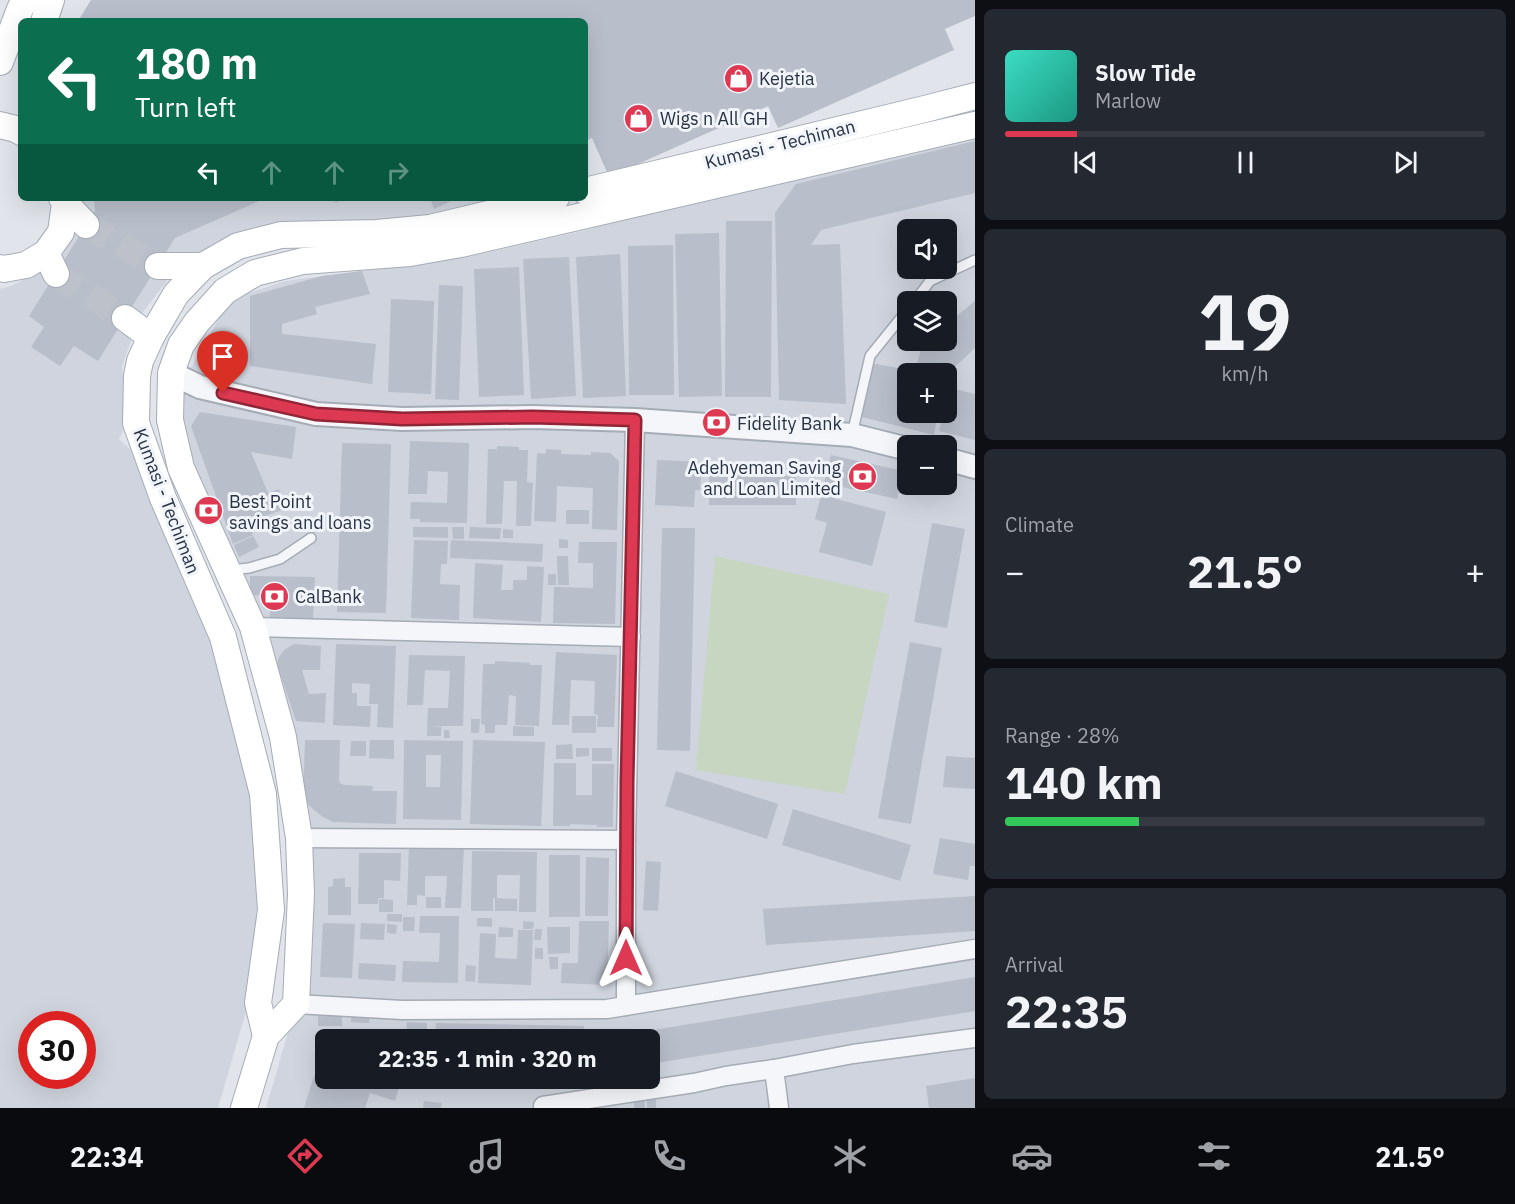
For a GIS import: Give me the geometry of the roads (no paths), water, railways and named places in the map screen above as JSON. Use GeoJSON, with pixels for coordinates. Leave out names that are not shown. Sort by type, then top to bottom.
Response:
{"type":"FeatureCollection","features":[{"type":"Feature","properties":{"kind":"main road"},"geometry":{"type":"LineString","coordinates":[[0,62],[25,0]]}},
{"type":"Feature","properties":{"kind":"main road"},"geometry":{"type":"LineString","coordinates":[[45,18],[51,0]]}},
{"type":"Feature","properties":{"kind":"main road","name":"Kumasi - Techiman"},"geometry":{"type":"LineString","coordinates":[[588,190],[975,96]]}},
{"type":"Feature","properties":{"kind":"main road"},"geometry":{"type":"LineString","coordinates":[[0,125],[18,130]]}},
{"type":"Feature","properties":{"kind":"main road"},"geometry":{"type":"LineString","coordinates":[[244,1108],[266,1036],[296,1004],[301,894],[299,838],[283,737],[253,627],[181,468],[170,420],[171,373],[181,345],[197,322],[225,291],[255,273],[303,261],[410,253],[461,244],[975,125]]}},
{"type":"Feature","properties":{"kind":"main road"},"geometry":{"type":"LineString","coordinates":[[64,201],[86,225]]}},
{"type":"Feature","properties":{"kind":"main road"},"geometry":{"type":"LineString","coordinates":[[0,268],[51,263],[61,232],[64,201]]}},
{"type":"Feature","properties":{"kind":"main road","name":"Kumasi - Techiman"},"geometry":{"type":"LineString","coordinates":[[266,1036],[258,1003],[271,910],[263,794],[223,637],[163,498],[136,423],[137,376],[140,361],[176,294],[203,266],[238,246],[281,235],[377,233],[430,228],[543,201]]}},
{"type":"Feature","properties":{"kind":"main road"},"geometry":{"type":"LineString","coordinates":[[158,266],[203,266]]}},
{"type":"Feature","properties":{"kind":"main road"},"geometry":{"type":"LineString","coordinates":[[125,318],[151,337]]}},
{"type":"Feature","properties":{"kind":"street"},"geometry":{"type":"LineString","coordinates":[[171,373],[200,387],[316,414],[402,419],[533,417],[635,420],[852,435],[897,446]]}},
{"type":"Feature","properties":{"kind":"street"},"geometry":{"type":"LineString","coordinates":[[626,1006],[626,840],[635,420]]}},
{"type":"Feature","properties":{"kind":"street"},"geometry":{"type":"LineString","coordinates":[[957,462],[975,466]]}},
{"type":"Feature","properties":{"kind":"street"},"geometry":{"type":"LineString","coordinates":[[253,627],[631,637]]}},
{"type":"Feature","properties":{"kind":"street"},"geometry":{"type":"LineString","coordinates":[[299,838],[626,840]]}},
{"type":"Feature","properties":{"kind":"street"},"geometry":{"type":"LineString","coordinates":[[296,1004],[402,1010],[607,1009],[975,949]]}},
{"type":"Feature","properties":{"kind":"street"},"geometry":{"type":"LineString","coordinates":[[543,1106],[694,1083],[853,1054],[975,1038]]}},
{"type":"Feature","properties":{"kind":"street"},"geometry":{"type":"LineString","coordinates":[[774,1069],[779,1108]]}},
{"type":"Feature","properties":{"kind":"lane"},"geometry":{"type":"LineString","coordinates":[[922,291],[930,281],[975,260]]}},
{"type":"Feature","properties":{"kind":"lane"},"geometry":{"type":"LineString","coordinates":[[852,435],[870,356],[897,323]]}},
{"type":"Feature","properties":{"kind":"lane"},"geometry":{"type":"LineString","coordinates":[[228,571],[280,559],[311,538]]}},
{"type":"Feature","properties":{"kind":"tunnel"},"geometry":{"type":"LineString","coordinates":[[86,225],[158,266]]}},
{"type":"Feature","properties":{"kind":"tunnel"},"geometry":{"type":"LineString","coordinates":[[56,274],[125,318]]}},
{"type":"Feature","properties":{"kind":"place","name":"Kejetia"},"geometry":{"type":"Point","coordinates":[738,78]}},
{"type":"Feature","properties":{"kind":"place","name":"Wigs n All GH"},"geometry":{"type":"Point","coordinates":[639,118]}},
{"type":"Feature","properties":{"kind":"place","name":"Fidelity Bank"},"geometry":{"type":"Point","coordinates":[716,423]}},
{"type":"Feature","properties":{"kind":"place","name":"Adehyeman Saving and Loan Limited"},"geometry":{"type":"Point","coordinates":[862,477]}},
{"type":"Feature","properties":{"kind":"place","name":"Best Point savings and loans"},"geometry":{"type":"Point","coordinates":[208,511]}},
{"type":"Feature","properties":{"kind":"place","name":"CalBank"},"geometry":{"type":"Point","coordinates":[274,596]}}]}
